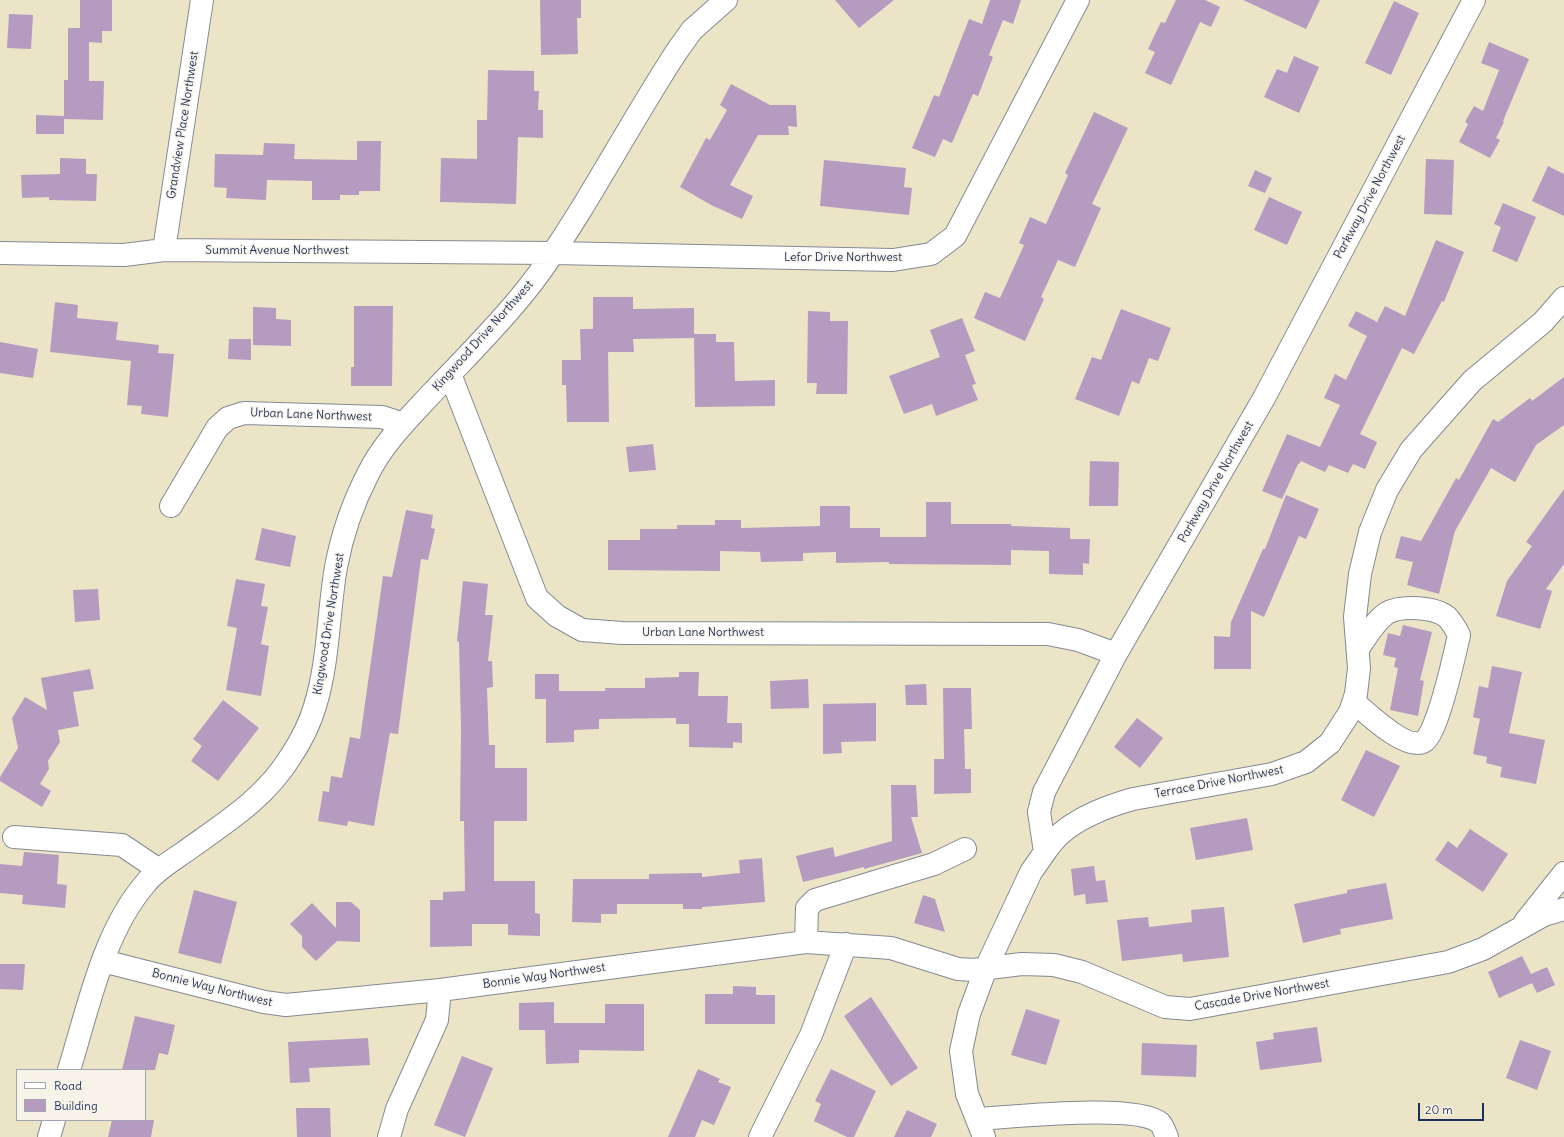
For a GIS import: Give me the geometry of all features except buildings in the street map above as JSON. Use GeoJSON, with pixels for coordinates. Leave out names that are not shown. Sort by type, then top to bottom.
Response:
{"type":"FeatureCollection","features":[{"type":"Feature","properties":{"kind":"street","name":"Grandview Place Northwest"},"geometry":{"type":"LineString","coordinates":[[164,250],[202,0]]}},
{"type":"Feature","properties":{"kind":"street","name":"Kingwood Drive Northwest"},"geometry":{"type":"LineString","coordinates":[[69,1069],[103,960],[123,916],[145,884],[159,870],[254,801],[279,774],[301,738],[314,709],[321,684],[336,567],[351,513],[370,470],[402,424],[502,319],[554,253],[677,50],[692,30],[726,0]]}},
{"type":"Feature","properties":{"kind":"street","name":"Lefor Drive Northwest"},"geometry":{"type":"LineString","coordinates":[[554,253],[893,260],[931,254],[955,236],[1078,0]]}},
{"type":"Feature","properties":{"kind":"street","name":"Parkway Drive Northwest"},"geometry":{"type":"LineString","coordinates":[[1045,852],[1039,812],[1044,792],[1116,654],[1264,398],[1468,2]]}},
{"type":"Feature","properties":{"kind":"street","name":"Summit Avenue Northwest"},"geometry":{"type":"LineString","coordinates":[[0,253],[124,254],[164,250],[554,253]]}},
{"type":"Feature","properties":{"kind":"street","name":"Terrace Drive Northwest"},"geometry":{"type":"LineString","coordinates":[[1045,852],[1059,835],[1074,824],[1114,804],[1133,799],[1272,774],[1306,762],[1330,742],[1350,712],[1354,702],[1359,668],[1355,617],[1360,574],[1370,532],[1387,490],[1411,450],[1472,381],[1543,322],[1564,298]]}},
{"type":"Feature","properties":{"kind":"street","name":"Urban Lane Northwest"},"geometry":{"type":"LineString","coordinates":[[450,374],[537,598],[557,616],[582,630],[622,633],[1048,634],[1078,640],[1116,654]]}},
{"type":"Feature","properties":{"kind":"street","name":"Urban Lane Northwest"},"geometry":{"type":"LineString","coordinates":[[171,506],[217,428],[228,418],[244,413],[382,417],[402,424]]}},
{"type":"Feature","properties":{"kind":"street"},"geometry":{"type":"LineString","coordinates":[[1354,702],[1385,730],[1412,742],[1423,742],[1431,735],[1441,706],[1458,635],[1456,628],[1446,616],[1420,608],[1401,609],[1388,613],[1379,620],[1358,649]]}},
{"type":"Feature","properties":{"kind":"street"},"geometry":{"type":"LineString","coordinates":[[14,837],[122,846],[159,870]]}},
{"type":"Feature","properties":{"kind":"street"},"geometry":{"type":"LineString","coordinates":[[806,942],[807,908],[815,900],[934,864],[966,849]]}},
{"type":"Feature","properties":{"kind":"street"},"geometry":{"type":"LineString","coordinates":[[1045,852],[1031,872],[986,968],[969,1014],[961,1051],[966,1094],[980,1128],[1123,1113],[1148,1117],[1161,1124],[1167,1137]]}},
{"type":"Feature","properties":{"kind":"street"},"geometry":{"type":"LineString","coordinates":[[1518,930],[1564,873]]}},
{"type":"Feature","properties":{"kind":"street","name":"Cascade Drive Northwest"},"geometry":{"type":"LineString","coordinates":[[986,968],[1022,964],[1054,965],[1082,972],[1165,1007],[1190,1008],[1448,962],[1483,949],[1544,915],[1564,909]]}},
{"type":"Feature","properties":{"kind":"street","name":"Bonnie Way Northwest"},"geometry":{"type":"LineString","coordinates":[[103,960],[264,1002],[286,1005],[440,990],[806,942],[891,948],[958,969],[973,970],[986,968]]}},
{"type":"Feature","properties":{"kind":"street"},"geometry":{"type":"LineString","coordinates":[[760,1137],[811,1035],[846,944]]}},
{"type":"Feature","properties":{"kind":"street"},"geometry":{"type":"LineString","coordinates":[[389,1137],[397,1109],[437,1020],[440,990]]}},
{"type":"Feature","properties":{"kind":"street"},"geometry":{"type":"LineString","coordinates":[[49,1137],[54,1121]]}}]}
